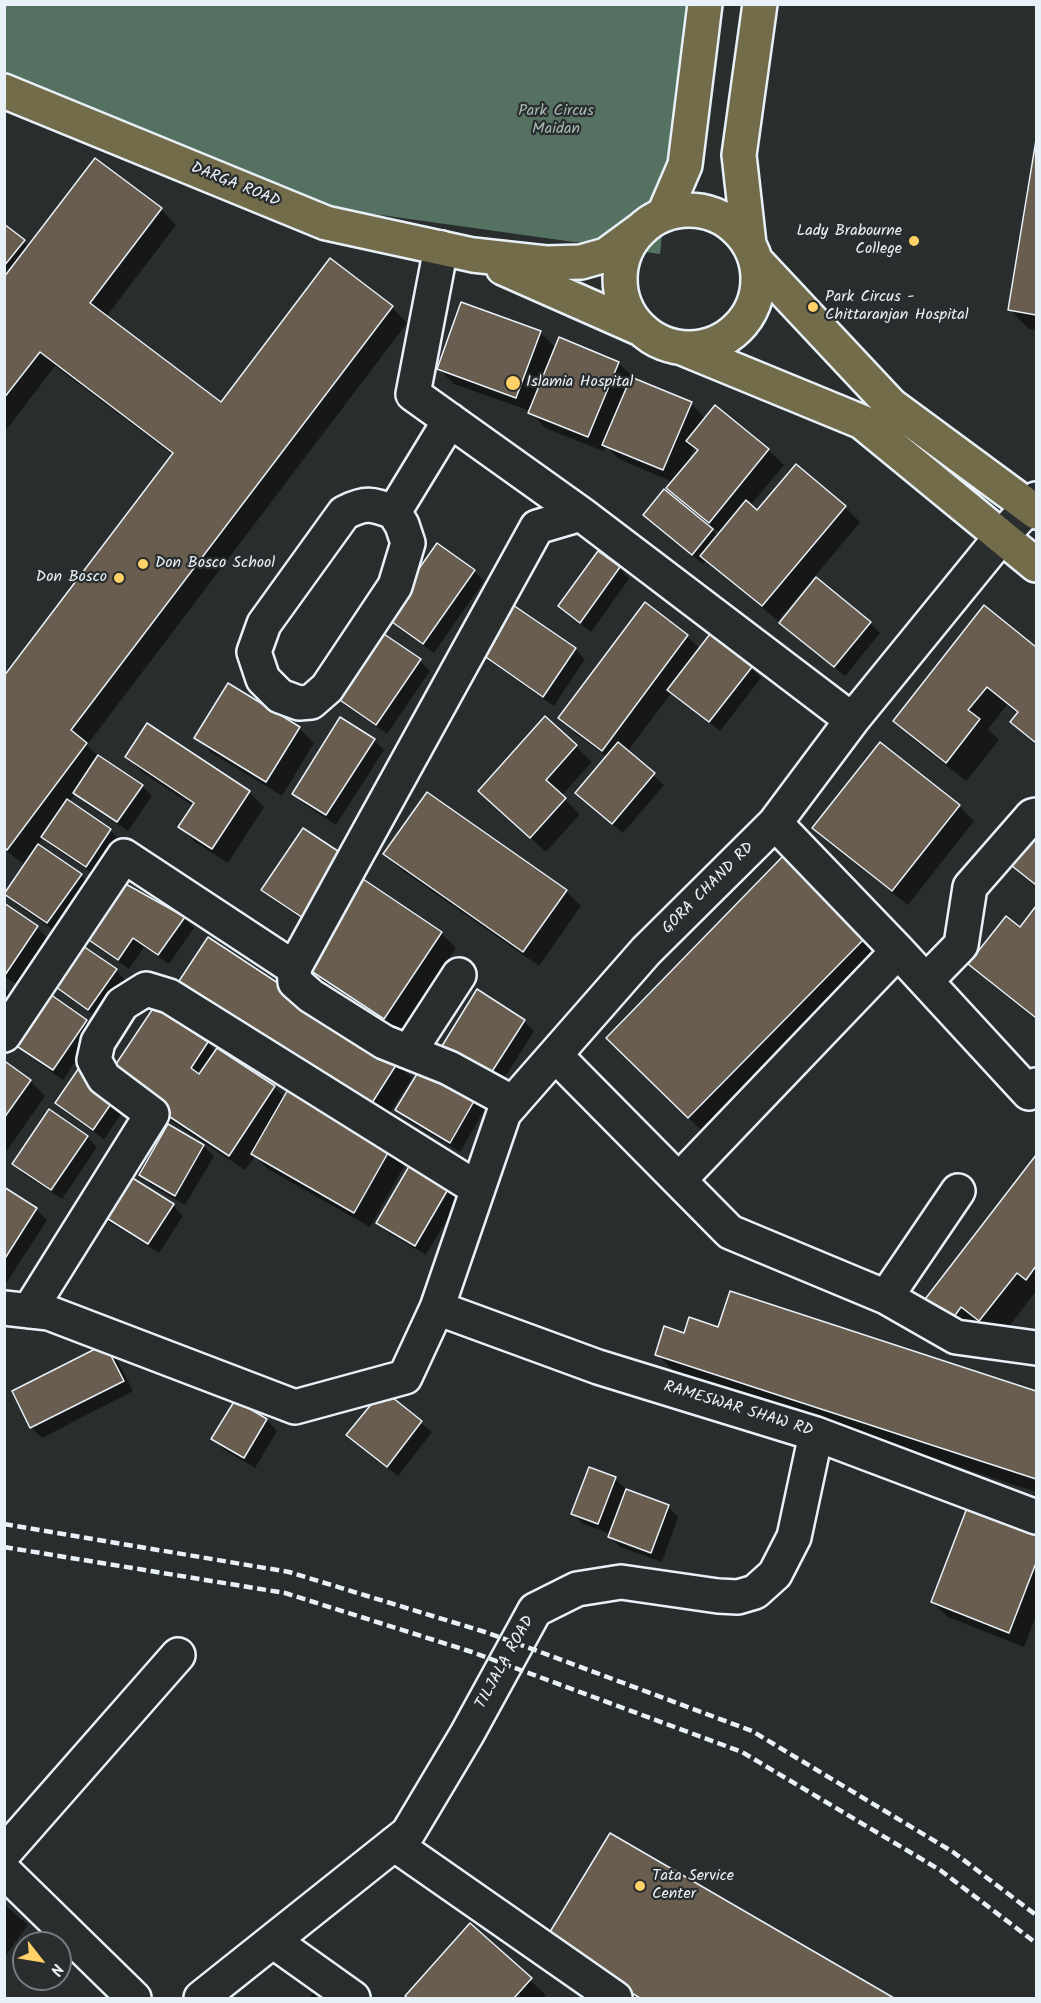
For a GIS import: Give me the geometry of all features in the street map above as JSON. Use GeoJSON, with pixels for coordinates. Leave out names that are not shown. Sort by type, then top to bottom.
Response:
{"type":"FeatureCollection","features":[{"type":"Feature","properties":{"kind":"main road"},"geometry":{"type":"LineString","coordinates":[[705,4],[685,165],[654,221],[628,247],[621,270],[620,287],[627,310],[642,329],[659,341],[682,348],[862,422],[1036,564]]}},
{"type":"Feature","properties":{"kind":"main road"},"geometry":{"type":"LineString","coordinates":[[682,348],[699,348],[722,340],[736,330],[751,311],[758,286],[739,155],[760,4]]}},
{"type":"Feature","properties":{"kind":"main road","name":"DARGA ROAD"},"geometry":{"type":"LineString","coordinates":[[4,91],[326,223],[473,255],[546,263],[581,262],[606,255],[654,221]]}},
{"type":"Feature","properties":{"kind":"main road"},"geometry":{"type":"LineString","coordinates":[[654,221],[687,209],[710,212],[734,226],[753,253],[891,405],[1034,506]]}},
{"type":"Feature","properties":{"kind":"main road","name":"DARGA ROAD"},"geometry":{"type":"LineString","coordinates":[[473,255],[642,329]]}},
{"type":"Feature","properties":{"kind":"street"},"geometry":{"type":"LineString","coordinates":[[441,248],[413,394],[581,514],[852,720]]}},
{"type":"Feature","properties":{"kind":"street"},"geometry":{"type":"LineString","coordinates":[[394,512],[450,420]]}},
{"type":"Feature","properties":{"kind":"street"},"geometry":{"type":"LineString","coordinates":[[370,504],[394,512],[402,525],[408,543],[395,586],[327,688],[311,702],[299,703],[280,696],[263,679],[254,652],[264,624],[344,513],[358,506],[370,504]]}},
{"type":"Feature","properties":{"kind":"street","name":"GORA CHAND RD"},"geometry":{"type":"LineString","coordinates":[[17,1310],[49,1313],[295,1407],[405,1377],[437,1308],[504,1113],[646,951],[775,824],[852,720],[1001,537],[1034,506]]}},
{"type":"Feature","properties":{"kind":"street"},"geometry":{"type":"LineString","coordinates":[[513,1103],[449,1068],[384,1042],[311,996],[295,982],[294,968],[537,527],[581,514]]}},
{"type":"Feature","properties":{"kind":"street"},"geometry":{"type":"LineString","coordinates":[[926,981],[961,945],[970,887],[1032,816],[1036,815]]}},
{"type":"Feature","properties":{"kind":"street"},"geometry":{"type":"LineString","coordinates":[[775,824],[898,951],[1029,1093],[1036,1085]]}},
{"type":"Feature","properties":{"kind":"street"},"geometry":{"type":"LineString","coordinates":[[4,1035],[124,856],[294,968]]}},
{"type":"Feature","properties":{"kind":"street"},"geometry":{"type":"LineString","coordinates":[[679,1180],[898,951]]}},
{"type":"Feature","properties":{"kind":"street"},"geometry":{"type":"LineString","coordinates":[[409,1052],[459,975]]}},
{"type":"Feature","properties":{"kind":"street"},"geometry":{"type":"LineString","coordinates":[[17,1310],[152,1114],[104,1078],[94,1060],[98,1042],[122,1004],[146,989],[169,996],[478,1189]]}},
{"type":"Feature","properties":{"kind":"street"},"geometry":{"type":"LineString","coordinates":[[555,1055],[730,1232],[886,1297],[956,1337],[1036,1348]]}},
{"type":"Feature","properties":{"kind":"street"},"geometry":{"type":"LineString","coordinates":[[886,1297],[958,1191]]}},
{"type":"Feature","properties":{"kind":"street","name":"RAMESWAR SHAW RD"},"geometry":{"type":"LineString","coordinates":[[437,1308],[598,1367],[816,1434],[1036,1517]]}},
{"type":"Feature","properties":{"kind":"street","name":"TILJALA ROAD"},"geometry":{"type":"LineString","coordinates":[[201,1998],[408,1833],[467,1734],[535,1610],[577,1588],[621,1582],[738,1597],[755,1592],[775,1574],[794,1537],[816,1434]]}},
{"type":"Feature","properties":{"kind":"street"},"geometry":{"type":"LineString","coordinates":[[4,1853],[178,1655]]}},
{"type":"Feature","properties":{"kind":"street"},"geometry":{"type":"LineString","coordinates":[[394,1844],[615,1998]]}},
{"type":"Feature","properties":{"kind":"street"},"geometry":{"type":"LineString","coordinates":[[4,1871],[134,1998]]}},
{"type":"Feature","properties":{"kind":"street"},"geometry":{"type":"LineString","coordinates":[[273,1941],[353,1998]]}},
{"type":"Feature","properties":{"kind":"green space","name":"Park Circus Maidan"},"geometry":{"type":"Polygon","coordinates":[[[4,5],[687,5],[660,254],[316,206],[5,76],[4,5]]]}},
{"type":"Feature","properties":{"kind":"building"},"geometry":{"type":"Polygon","coordinates":[[[1036,140],[1036,315],[1008,310],[1036,140]]]}},
{"type":"Feature","properties":{"kind":"building","name":"Don Bosco School"},"geometry":{"type":"Polygon","coordinates":[[[95,158],[162,208],[90,303],[221,402],[330,258],[393,306],[71,730],[87,743],[7,850],[4,847],[4,676],[173,453],[40,352],[4,398],[4,277],[95,158]]]}},
{"type":"Feature","properties":{"kind":"building"},"geometry":{"type":"Polygon","coordinates":[[[4,224],[25,240],[4,266],[4,224]]]}},
{"type":"Feature","properties":{"kind":"building"},"geometry":{"type":"Polygon","coordinates":[[[461,302],[541,331],[516,398],[437,369],[461,302]]]}},
{"type":"Feature","properties":{"kind":"building"},"geometry":{"type":"Polygon","coordinates":[[[559,337],[619,362],[588,437],[528,413],[559,337]]]}},
{"type":"Feature","properties":{"kind":"building"},"geometry":{"type":"Polygon","coordinates":[[[631,377],[692,402],[663,470],[602,445],[631,377]]]}},
{"type":"Feature","properties":{"kind":"building"},"geometry":{"type":"Polygon","coordinates":[[[715,405],[769,449],[709,523],[666,488],[698,450],[686,441],[715,405]]]}},
{"type":"Feature","properties":{"kind":"building"},"geometry":{"type":"Polygon","coordinates":[[[796,464],[846,506],[762,606],[700,556],[746,500],[757,510],[796,464]]]}},
{"type":"Feature","properties":{"kind":"building"},"geometry":{"type":"Polygon","coordinates":[[[664,489],[713,529],[692,555],[643,515],[664,489]]]}},
{"type":"Feature","properties":{"kind":"building"},"geometry":{"type":"Polygon","coordinates":[[[437,543],[475,570],[423,644],[385,617],[437,543]]]}},
{"type":"Feature","properties":{"kind":"building"},"geometry":{"type":"Polygon","coordinates":[[[598,551],[620,567],[580,623],[558,606],[598,551]]]}},
{"type":"Feature","properties":{"kind":"building"},"geometry":{"type":"Polygon","coordinates":[[[816,577],[871,622],[834,667],[779,623],[816,577]]]}},
{"type":"Feature","properties":{"kind":"building"},"geometry":{"type":"Polygon","coordinates":[[[645,602],[688,635],[602,751],[558,718],[645,602]]]}},
{"type":"Feature","properties":{"kind":"building"},"geometry":{"type":"Polygon","coordinates":[[[513,605],[576,648],[543,697],[480,653],[513,605]]]}},
{"type":"Feature","properties":{"kind":"building"},"geometry":{"type":"Polygon","coordinates":[[[984,605],[1036,647],[1036,743],[1010,722],[1018,712],[987,687],[968,710],[980,719],[946,763],[893,721],[984,605]]]}},
{"type":"Feature","properties":{"kind":"building"},"geometry":{"type":"Polygon","coordinates":[[[378,630],[421,659],[376,725],[334,696],[378,630]]]}},
{"type":"Feature","properties":{"kind":"building"},"geometry":{"type":"Polygon","coordinates":[[[710,634],[752,667],[709,722],[667,690],[710,634]]]}},
{"type":"Feature","properties":{"kind":"building"},"geometry":{"type":"Polygon","coordinates":[[[228,683],[300,727],[266,782],[194,738],[228,683]]]}},
{"type":"Feature","properties":{"kind":"building"},"geometry":{"type":"Polygon","coordinates":[[[545,716],[577,745],[546,780],[566,798],[530,838],[478,791],[545,716]]]}},
{"type":"Feature","properties":{"kind":"building"},"geometry":{"type":"Polygon","coordinates":[[[340,717],[375,739],[326,815],[292,794],[340,717]]]}},
{"type":"Feature","properties":{"kind":"building"},"geometry":{"type":"Polygon","coordinates":[[[147,723],[250,791],[212,849],[178,827],[194,803],[125,757],[147,723]]]}},
{"type":"Feature","properties":{"kind":"building"},"geometry":{"type":"Polygon","coordinates":[[[618,742],[655,773],[612,824],[575,793],[618,742]]]}},
{"type":"Feature","properties":{"kind":"building"},"geometry":{"type":"Polygon","coordinates":[[[880,742],[960,805],[892,891],[812,828],[880,742]]]}},
{"type":"Feature","properties":{"kind":"building"},"geometry":{"type":"Polygon","coordinates":[[[98,755],[143,785],[117,822],[73,793],[98,755]]]}},
{"type":"Feature","properties":{"kind":"building"},"geometry":{"type":"Polygon","coordinates":[[[427,792],[567,890],[523,952],[383,854],[427,792]]]}},
{"type":"Feature","properties":{"kind":"building"},"geometry":{"type":"Polygon","coordinates":[[[67,799],[111,829],[86,867],[41,837],[67,799]]]}},
{"type":"Feature","properties":{"kind":"building"},"geometry":{"type":"Polygon","coordinates":[[[1036,824],[1036,885],[1007,862],[1036,824]]]}},
{"type":"Feature","properties":{"kind":"building"},"geometry":{"type":"Polygon","coordinates":[[[303,828],[350,859],[309,922],[261,890],[303,828]]]}},
{"type":"Feature","properties":{"kind":"building"},"geometry":{"type":"Polygon","coordinates":[[[38,844],[82,874],[47,923],[4,894],[38,844]]]}},
{"type":"Feature","properties":{"kind":"building"},"geometry":{"type":"Polygon","coordinates":[[[786,853],[868,935],[688,1118],[606,1038],[786,853]]]}},
{"type":"Feature","properties":{"kind":"building"},"geometry":{"type":"Polygon","coordinates":[[[357,875],[442,932],[384,1019],[299,963],[357,875]]]}},
{"type":"Feature","properties":{"kind":"building"},"geometry":{"type":"Polygon","coordinates":[[[124,883],[185,917],[158,955],[133,938],[118,960],[86,938],[124,883]]]}},
{"type":"Feature","properties":{"kind":"building"},"geometry":{"type":"Polygon","coordinates":[[[4,903],[38,926],[5,975],[4,975],[4,903]]]}},
{"type":"Feature","properties":{"kind":"building"},"geometry":{"type":"Polygon","coordinates":[[[1036,906],[1036,1018],[968,964],[1006,916],[1020,927],[1036,906]]]}},
{"type":"Feature","properties":{"kind":"building"},"geometry":{"type":"Polygon","coordinates":[[[208,937],[398,1062],[370,1106],[179,981],[208,937]]]}},
{"type":"Feature","properties":{"kind":"building"},"geometry":{"type":"Polygon","coordinates":[[[77,942],[117,969],[88,1010],[49,982],[77,942]]]}},
{"type":"Feature","properties":{"kind":"building"},"geometry":{"type":"Polygon","coordinates":[[[477,989],[525,1020],[484,1084],[437,1054],[477,989]]]}},
{"type":"Feature","properties":{"kind":"building"},"geometry":{"type":"Polygon","coordinates":[[[47,992],[87,1020],[53,1070],[12,1043],[47,992]]]}},
{"type":"Feature","properties":{"kind":"building"},"geometry":{"type":"Polygon","coordinates":[[[154,1007],[208,1042],[191,1068],[199,1074],[217,1048],[275,1086],[229,1156],[108,1076],[154,1007]]]}},
{"type":"Feature","properties":{"kind":"building"},"geometry":{"type":"Polygon","coordinates":[[[6,1062],[31,1080],[4,1118],[4,1064],[6,1062]]]}},
{"type":"Feature","properties":{"kind":"building"},"geometry":{"type":"Polygon","coordinates":[[[423,1064],[477,1096],[450,1143],[395,1110],[423,1064]]]}},
{"type":"Feature","properties":{"kind":"building"},"geometry":{"type":"Polygon","coordinates":[[[81,1065],[119,1092],[93,1130],[55,1103],[81,1065]]]}},
{"type":"Feature","properties":{"kind":"building"},"geometry":{"type":"Polygon","coordinates":[[[290,1086],[393,1144],[354,1213],[251,1154],[290,1086]]]}},
{"type":"Feature","properties":{"kind":"building"},"geometry":{"type":"Polygon","coordinates":[[[49,1109],[88,1136],[51,1190],[12,1164],[49,1109]]]}},
{"type":"Feature","properties":{"kind":"building"},"geometry":{"type":"Polygon","coordinates":[[[168,1124],[204,1145],[175,1196],[139,1175],[168,1124]]]}},
{"type":"Feature","properties":{"kind":"building"},"geometry":{"type":"Polygon","coordinates":[[[1036,1155],[1036,1266],[1026,1280],[1017,1273],[979,1321],[961,1307],[946,1328],[919,1307],[1036,1155]]]}},
{"type":"Feature","properties":{"kind":"building"},"geometry":{"type":"Polygon","coordinates":[[[415,1156],[454,1179],[415,1246],[376,1223],[415,1156]]]}},
{"type":"Feature","properties":{"kind":"building"},"geometry":{"type":"Polygon","coordinates":[[[123,1172],[174,1204],[148,1244],[97,1212],[123,1172]]]}},
{"type":"Feature","properties":{"kind":"building"},"geometry":{"type":"Polygon","coordinates":[[[4,1187],[37,1208],[4,1260],[4,1187]]]}},
{"type":"Feature","properties":{"kind":"building"},"geometry":{"type":"Polygon","coordinates":[[[730,1291],[1036,1391],[1036,1479],[655,1355],[664,1326],[684,1333],[689,1317],[718,1327],[730,1291]]]}},
{"type":"Feature","properties":{"kind":"building"},"geometry":{"type":"Polygon","coordinates":[[[105,1344],[124,1381],[30,1428],[12,1391],[105,1344]]]}},
{"type":"Feature","properties":{"kind":"building"},"geometry":{"type":"Polygon","coordinates":[[[383,1390],[422,1421],[387,1467],[346,1435],[383,1390]]]}},
{"type":"Feature","properties":{"kind":"building"},"geometry":{"type":"Polygon","coordinates":[[[235,1400],[267,1419],[244,1458],[211,1439],[235,1400]]]}},
{"type":"Feature","properties":{"kind":"building"},"geometry":{"type":"Polygon","coordinates":[[[589,1467],[616,1477],[598,1524],[571,1514],[589,1467]]]}},
{"type":"Feature","properties":{"kind":"building"},"geometry":{"type":"Polygon","coordinates":[[[626,1489],[669,1505],[651,1553],[608,1537],[626,1489]]]}},
{"type":"Feature","properties":{"kind":"building"},"geometry":{"type":"Polygon","coordinates":[[[970,1500],[1036,1525],[1036,1563],[1009,1633],[931,1602],[970,1500]]]}},
{"type":"Feature","properties":{"kind":"building","name":"Tata Service Center"},"geometry":{"type":"Polygon","coordinates":[[[610,1833],[894,1998],[640,1998],[545,1940],[610,1833]]]}},
{"type":"Feature","properties":{"kind":"building"},"geometry":{"type":"Polygon","coordinates":[[[470,1923],[532,1978],[514,1998],[408,1998],[405,1996],[470,1923]]]}},
{"type":"Feature","properties":{"kind":"railway"},"geometry":{"type":"LineString","coordinates":[[4,1524],[289,1572],[485,1632],[752,1731],[953,1852],[1036,1915]]}},
{"type":"Feature","properties":{"kind":"railway"},"geometry":{"type":"LineString","coordinates":[[4,1547],[285,1593],[472,1652],[742,1752],[940,1870],[1036,1943]]}},
{"type":"Feature","properties":{"kind":"place","name":"Lady Brabourne College"},"geometry":{"type":"Point","coordinates":[914,241]}},
{"type":"Feature","properties":{"kind":"place","name":"Park Circus - Chittaranjan Hospital"},"geometry":{"type":"Point","coordinates":[813,307]}},
{"type":"Feature","properties":{"kind":"place","name":"Islamia Hospital"},"geometry":{"type":"Point","coordinates":[513,383]}},
{"type":"Feature","properties":{"kind":"place","name":"Don Bosco School"},"geometry":{"type":"Point","coordinates":[143,564]}},
{"type":"Feature","properties":{"kind":"place","name":"Don Bosco"},"geometry":{"type":"Point","coordinates":[119,578]}},
{"type":"Feature","properties":{"kind":"place","name":"Tata Service Center"},"geometry":{"type":"Point","coordinates":[640,1886]}}]}
